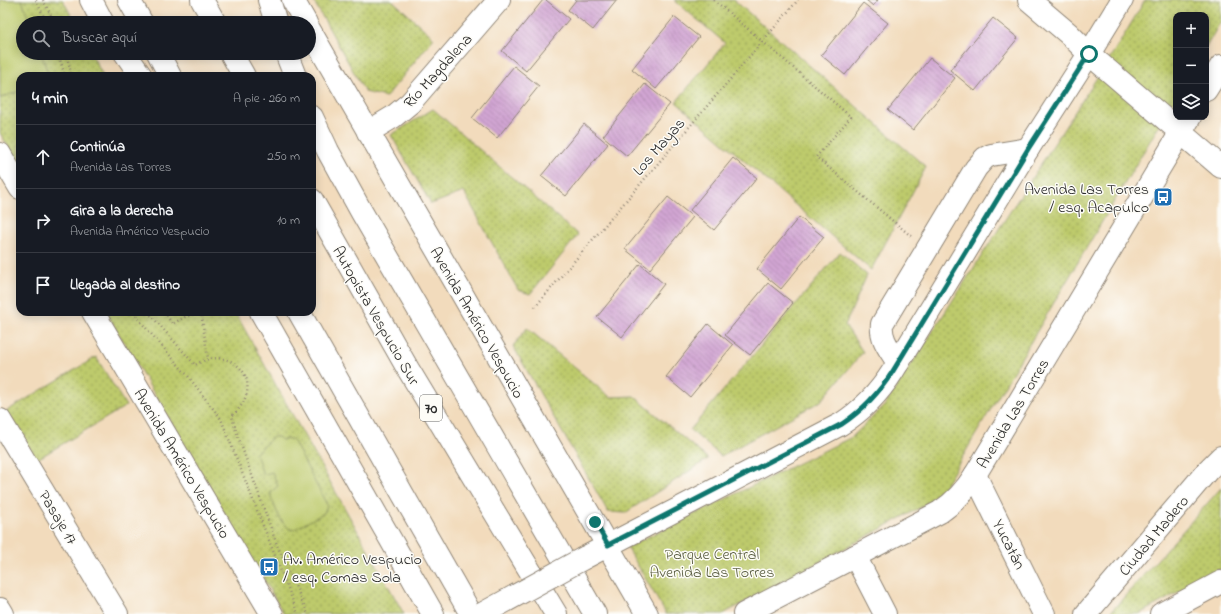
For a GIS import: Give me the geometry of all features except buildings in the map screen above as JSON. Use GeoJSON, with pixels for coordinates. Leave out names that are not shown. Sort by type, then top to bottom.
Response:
{"type":"FeatureCollection","features":[{"type":"Feature","properties":{"kind":"main road"},"geometry":{"type":"LineString","coordinates":[[91,0],[99,16]]}},
{"type":"Feature","properties":{"kind":"main road"},"geometry":{"type":"LineString","coordinates":[[129,0],[138,16]]}},
{"type":"Feature","properties":{"kind":"main road"},"geometry":{"type":"LineString","coordinates":[[202,0],[211,16]]}},
{"type":"Feature","properties":{"kind":"main road"},"geometry":{"type":"LineString","coordinates":[[269,0],[274,16]]}},
{"type":"Feature","properties":{"kind":"main road"},"geometry":{"type":"LineString","coordinates":[[293,0],[302,16]]}},
{"type":"Feature","properties":{"kind":"main road","name":"Río Magdalena"},"geometry":{"type":"LineString","coordinates":[[368,132],[393,117],[414,99],[499,0]]}},
{"type":"Feature","properties":{"kind":"main road"},"geometry":{"type":"LineString","coordinates":[[1030,0],[1069,34],[1089,54],[1185,125],[1221,167]]}},
{"type":"Feature","properties":{"kind":"main road"},"geometry":{"type":"LineString","coordinates":[[482,614],[608,545],[842,424],[854,416],[876,395],[898,363],[1028,149],[1122,0]]}},
{"type":"Feature","properties":{"kind":"main road","name":"Avenida Américo Vespucio"},"geometry":{"type":"LineString","coordinates":[[316,42],[647,614]]}},
{"type":"Feature","properties":{"kind":"main road"},"geometry":{"type":"LineString","coordinates":[[123,60],[130,72]]}},
{"type":"Feature","properties":{"kind":"main road"},"geometry":{"type":"LineString","coordinates":[[129,60],[138,72]]}},
{"type":"Feature","properties":{"kind":"main road"},"geometry":{"type":"LineString","coordinates":[[162,60],[168,72]]}},
{"type":"Feature","properties":{"kind":"main road"},"geometry":{"type":"LineString","coordinates":[[235,60],[242,72]]}},
{"type":"Feature","properties":{"kind":"main road"},"geometry":{"type":"LineString","coordinates":[[289,60],[293,72]]}},
{"type":"Feature","properties":{"kind":"main road"},"geometry":{"type":"LineString","coordinates":[[1209,85],[1221,66]]}},
{"type":"Feature","properties":{"kind":"main road","name":"Avenida Las Torres"},"geometry":{"type":"LineString","coordinates":[[744,614],[949,506],[962,494],[975,475],[1185,125]]}},
{"type":"Feature","properties":{"kind":"main road"},"geometry":{"type":"LineString","coordinates":[[316,126],[354,199],[595,614]]}},
{"type":"Feature","properties":{"kind":"main road"},"geometry":{"type":"LineString","coordinates":[[898,363],[884,340],[881,330],[882,324],[926,249],[980,162],[996,153],[1028,149]]}},
{"type":"Feature","properties":{"kind":"main road"},"geometry":{"type":"LineString","coordinates":[[0,154],[16,181]]}},
{"type":"Feature","properties":{"kind":"main road","name":"Autopista Vespucio Sur"},"geometry":{"type":"LineString","coordinates":[[316,207],[408,369],[556,614]]}},
{"type":"Feature","properties":{"kind":"main road","name":"Avenida Américo Vespucio"},"geometry":{"type":"LineString","coordinates":[[95,316],[272,614]]}},
{"type":"Feature","properties":{"kind":"main road"},"geometry":{"type":"LineString","coordinates":[[263,316],[433,614]]}},
{"type":"Feature","properties":{"kind":"main road"},"geometry":{"type":"LineString","coordinates":[[301,316],[471,614]]}},
{"type":"Feature","properties":{"kind":"main road","name":"Pasaje 17"},"geometry":{"type":"LineString","coordinates":[[0,420],[118,614]]}},
{"type":"Feature","properties":{"kind":"main road","name":"Ciudad Madero"},"geometry":{"type":"LineString","coordinates":[[1086,614],[1208,470],[1221,457]]}},
{"type":"Feature","properties":{"kind":"main road","name":"Yucatán"},"geometry":{"type":"LineString","coordinates":[[975,475],[1044,614]]}},
{"type":"Feature","properties":{"kind":"main road"},"geometry":{"type":"LineString","coordinates":[[856,556],[885,614]]}},
{"type":"Feature","properties":{"kind":"main road"},"geometry":{"type":"LineString","coordinates":[[1161,614],[1221,582]]}},
{"type":"Feature","properties":{"kind":"main road"},"geometry":{"type":"LineString","coordinates":[[0,609],[3,614]]}},
{"type":"Feature","properties":{"kind":"path"},"geometry":{"type":"LineString","coordinates":[[36,0],[44,16]]}},
{"type":"Feature","properties":{"kind":"path"},"geometry":{"type":"LineString","coordinates":[[43,0],[51,16]]}},
{"type":"Feature","properties":{"kind":"path"},"geometry":{"type":"LineString","coordinates":[[714,0],[851,117],[816,156],[926,249]]}},
{"type":"Feature","properties":{"kind":"path","name":"Los Mayas"},"geometry":{"type":"LineString","coordinates":[[535,307],[798,0]]}},
{"type":"Feature","properties":{"kind":"path"},"geometry":{"type":"LineString","coordinates":[[60,60],[64,72]]}},
{"type":"Feature","properties":{"kind":"path"},"geometry":{"type":"LineString","coordinates":[[68,60],[71,72]]}},
{"type":"Feature","properties":{"kind":"path"},"geometry":{"type":"LineString","coordinates":[[136,316],[204,395],[221,419],[298,614]]}},
{"type":"Feature","properties":{"kind":"path"},"geometry":{"type":"LineString","coordinates":[[152,316],[195,365],[208,359],[221,358],[233,361],[241,368],[246,378],[247,390],[244,401],[232,416],[235,428],[277,545],[308,614]]}},
{"type":"Feature","properties":{"kind":"path"},"geometry":{"type":"LineString","coordinates":[[167,316],[172,324],[188,316]]}},
{"type":"Feature","properties":{"kind":"path"},"geometry":{"type":"LineString","coordinates":[[202,316],[208,359]]}},
{"type":"Feature","properties":{"kind":"green space"},"geometry":{"type":"Polygon","coordinates":[[[0,0],[63,0],[71,16],[16,16],[16,60],[95,60],[101,72],[16,72],[16,160],[0,133],[0,0]]]}},
{"type":"Feature","properties":{"kind":"green space"},"geometry":{"type":"Polygon","coordinates":[[[0,0],[22,0],[28,16],[16,16],[16,60],[43,60],[48,72],[16,72],[16,92],[0,98],[0,0]]]}},
{"type":"Feature","properties":{"kind":"green space"},"geometry":{"type":"Polygon","coordinates":[[[313,0],[392,0],[434,38],[386,97],[365,92],[313,0]]]}},
{"type":"Feature","properties":{"kind":"green space"},"geometry":{"type":"Polygon","coordinates":[[[674,0],[734,0],[926,167],[871,270],[676,102],[725,43],[674,0]]]}},
{"type":"Feature","properties":{"kind":"green space","name":"Parque Central Avenida Las Torres"},"geometry":{"type":"Polygon","coordinates":[[[1145,0],[1221,0],[1221,21],[1209,42],[1209,12],[1173,12],[1173,102],[938,498],[723,614],[666,614],[627,547],[852,437],[885,405],[1120,42],[1145,0]]]}},
{"type":"Feature","properties":{"kind":"green space"},"geometry":{"type":"Polygon","coordinates":[[[433,109],[578,235],[530,294],[518,290],[464,192],[431,204],[391,135],[433,109]]]}},
{"type":"Feature","properties":{"kind":"green space"},"geometry":{"type":"Polygon","coordinates":[[[840,252],[867,275],[845,325],[863,352],[821,401],[721,456],[690,430],[840,252]]]}},
{"type":"Feature","properties":{"kind":"green space"},"geometry":{"type":"Polygon","coordinates":[[[108,316],[237,316],[404,614],[284,614],[108,316]]]}},
{"type":"Feature","properties":{"kind":"green space"},"geometry":{"type":"Polygon","coordinates":[[[527,328],[610,397],[634,396],[708,459],[625,513],[608,512],[513,346],[527,328]]]}},
{"type":"Feature","properties":{"kind":"green space"},"geometry":{"type":"Polygon","coordinates":[[[96,357],[126,406],[34,461],[5,412],[96,357]]]}},
{"type":"Feature","properties":{"kind":"green space"},"geometry":{"type":"Polygon","coordinates":[[[273,437],[278,437],[282,440],[293,440],[327,505],[324,513],[293,530],[285,525],[279,516],[271,497],[271,492],[278,486],[272,472],[263,475],[256,453],[273,437]]]}},
{"type":"Feature","properties":{"kind":"green space"},"geometry":{"type":"Polygon","coordinates":[[[1221,488],[1221,569],[1139,614],[1109,614],[1221,488]]]}},
{"type":"Feature","properties":{"kind":"place","name":"Avenida Las Torres / esq. Acapulco"},"geometry":{"type":"Point","coordinates":[1163,197]}},
{"type":"Feature","properties":{"kind":"place","name":"Av. Américo Vespucio / esq. Comas Sola"},"geometry":{"type":"Point","coordinates":[269,567]}},
{"type":"Feature","properties":{"kind":"route"},"geometry":{"type":"LineString","coordinates":[[595,522],[608,545],[842,424],[866,406],[886,383],[1028,149],[1089,54]]}}]}
